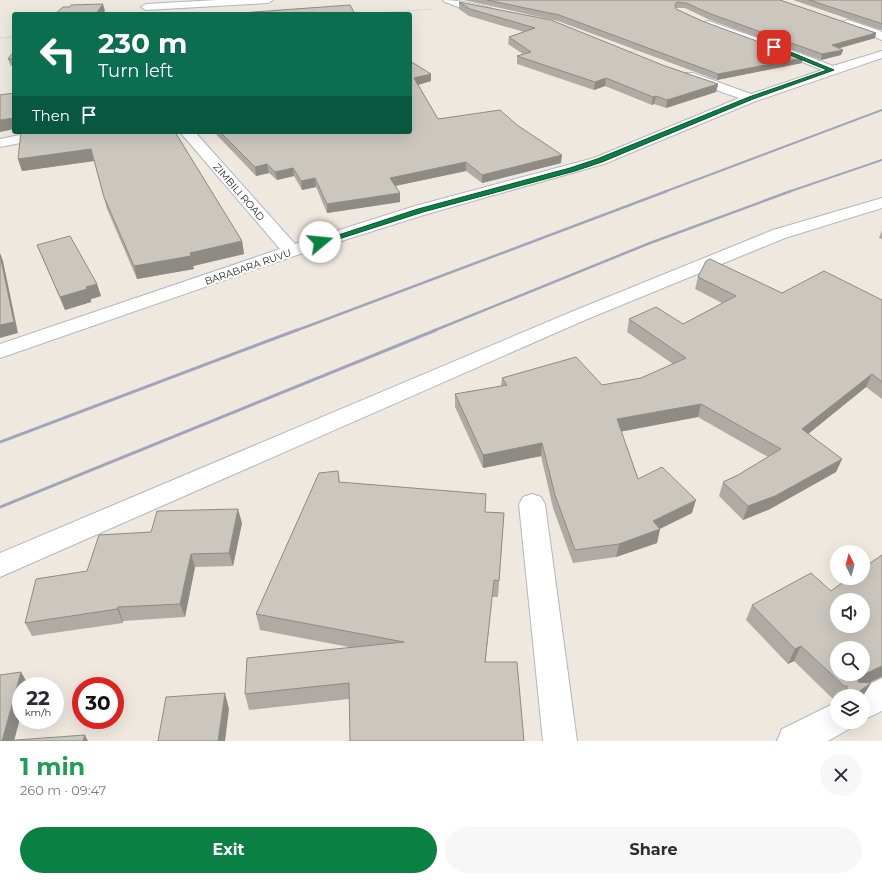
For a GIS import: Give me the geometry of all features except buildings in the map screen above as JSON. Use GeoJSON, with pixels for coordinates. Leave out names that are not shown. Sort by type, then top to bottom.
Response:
{"type":"FeatureCollection","features":[{"type":"Feature","properties":{"kind":"street"},"geometry":{"type":"LineString","coordinates":[[146,7],[268,0]]}},
{"type":"Feature","properties":{"kind":"street"},"geometry":{"type":"LineString","coordinates":[[448,0],[464,6],[498,12]]}},
{"type":"Feature","properties":{"kind":"street"},"geometry":{"type":"LineString","coordinates":[[698,20],[774,47],[832,70]]}},
{"type":"Feature","properties":{"kind":"street"},"geometry":{"type":"LineString","coordinates":[[837,20],[882,36]]}},
{"type":"Feature","properties":{"kind":"street","name":"BARABARA RUVU"},"geometry":{"type":"LineString","coordinates":[[0,351],[291,251],[421,210],[599,161],[751,98],[882,54]]}},
{"type":"Feature","properties":{"kind":"street"},"geometry":{"type":"LineString","coordinates":[[676,72],[751,98]]}},
{"type":"Feature","properties":{"kind":"street"},"geometry":{"type":"LineString","coordinates":[[0,143],[46,134]]}},
{"type":"Feature","properties":{"kind":"street","name":"ZIMBILI ROAD"},"geometry":{"type":"LineString","coordinates":[[189,134],[291,251]]}},
{"type":"Feature","properties":{"kind":"street"},"geometry":{"type":"LineString","coordinates":[[0,565],[578,316],[779,234],[882,202]]}},
{"type":"Feature","properties":{"kind":"street"},"geometry":{"type":"LineString","coordinates":[[532,504],[560,741]]}},
{"type":"Feature","properties":{"kind":"street"},"geometry":{"type":"LineString","coordinates":[[870,700],[882,694]]}},
{"type":"Feature","properties":{"kind":"street"},"geometry":{"type":"LineString","coordinates":[[794,741],[830,722]]}},
{"type":"Feature","properties":{"kind":"path"},"geometry":{"type":"LineString","coordinates":[[394,12],[464,6]]}},
{"type":"Feature","properties":{"kind":"path"},"geometry":{"type":"LineString","coordinates":[[0,38],[12,37]]}},
{"type":"Feature","properties":{"kind":"path"},"geometry":{"type":"LineString","coordinates":[[627,52],[641,50]]}},
{"type":"Feature","properties":{"kind":"railway"},"geometry":{"type":"LineString","coordinates":[[664,192],[882,110]]}},
{"type":"Feature","properties":{"kind":"railway"},"geometry":{"type":"LineString","coordinates":[[788,192],[882,160]]}},
{"type":"Feature","properties":{"kind":"railway"},"geometry":{"type":"LineString","coordinates":[[295,331],[667,191]]}},
{"type":"Feature","properties":{"kind":"railway"},"geometry":{"type":"LineString","coordinates":[[433,331],[650,243],[791,191]]}},
{"type":"Feature","properties":{"kind":"railway"},"geometry":{"type":"LineString","coordinates":[[0,442],[297,330]]}},
{"type":"Feature","properties":{"kind":"railway"},"geometry":{"type":"LineString","coordinates":[[0,507],[436,330]]}},
{"type":"Feature","properties":{"kind":"route"},"geometry":{"type":"LineString","coordinates":[[320,242],[421,210],[599,161],[751,98],[832,70],[774,47]]}}]}
